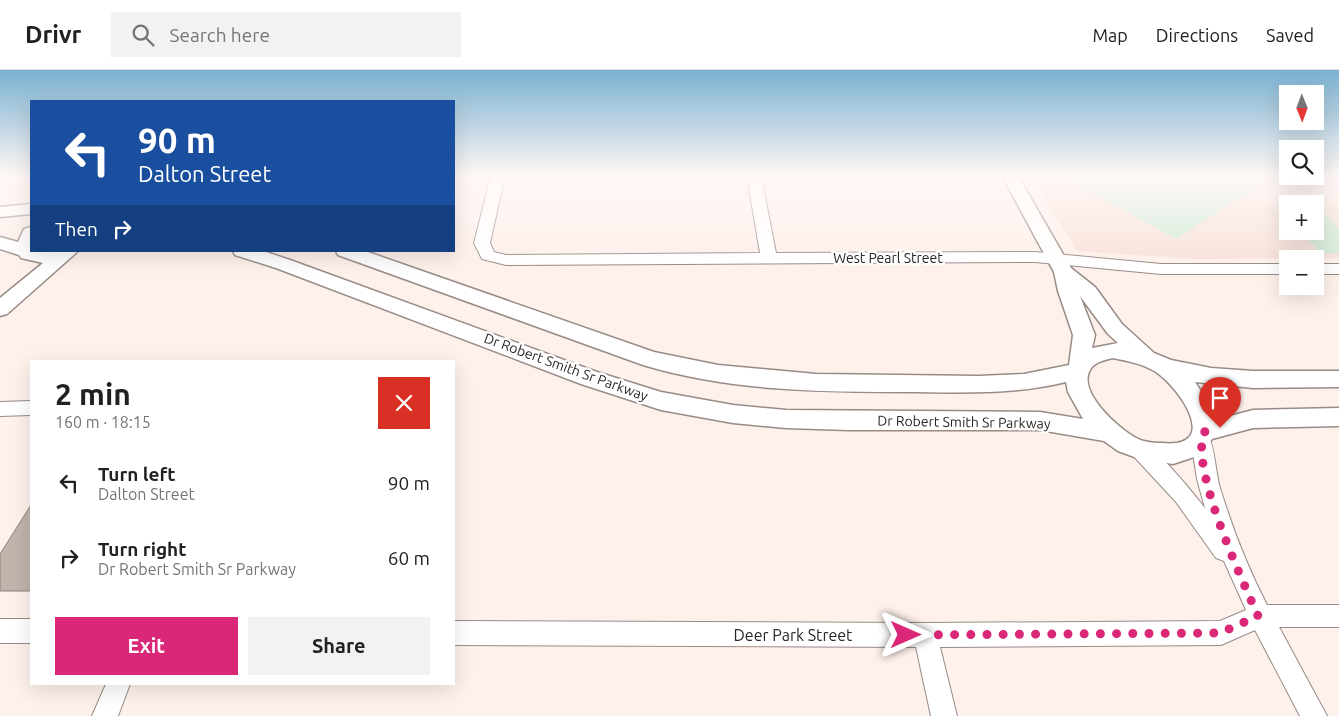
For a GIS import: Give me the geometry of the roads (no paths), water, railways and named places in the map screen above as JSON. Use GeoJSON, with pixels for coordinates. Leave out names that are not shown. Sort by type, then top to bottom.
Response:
{"type":"FeatureCollection","features":[{"type":"Feature","properties":{"kind":"street","name":"West Pearl Street"},"geometry":{"type":"LineString","coordinates":[[491,206],[482,242],[488,255],[506,260],[1035,257],[1061,265],[1161,269],[1279,269]]}},
{"type":"Feature","properties":{"kind":"street"},"geometry":{"type":"LineString","coordinates":[[760,206],[769,258]]}},
{"type":"Feature","properties":{"kind":"street"},"geometry":{"type":"LineString","coordinates":[[1027,206],[1061,265],[1088,292],[1125,339],[1175,376],[1196,399],[1202,412],[1202,437],[1208,491],[1258,616],[1314,716]]}},
{"type":"Feature","properties":{"kind":"street"},"geometry":{"type":"LineString","coordinates":[[0,212],[30,209]]}},
{"type":"Feature","properties":{"kind":"street"},"geometry":{"type":"LineString","coordinates":[[0,243],[29,246],[0,308]]}},
{"type":"Feature","properties":{"kind":"street"},"geometry":{"type":"LineString","coordinates":[[39,252],[45,256],[69,252]]}},
{"type":"Feature","properties":{"kind":"street"},"geometry":{"type":"LineString","coordinates":[[0,308],[69,252]]}},
{"type":"Feature","properties":{"kind":"street","name":"Dr Robert Smith Sr Parkway"},"geometry":{"type":"LineString","coordinates":[[245,252],[311,274],[590,378],[661,401],[733,414],[786,419],[849,422],[1040,421],[1112,433]]}},
{"type":"Feature","properties":{"kind":"street"},"geometry":{"type":"LineString","coordinates":[[348,252],[651,359],[696,371],[743,379],[801,384],[1014,384],[1078,367],[1098,352],[1112,350],[1130,353],[1193,375],[1237,380],[1339,379]]}},
{"type":"Feature","properties":{"kind":"street"},"geometry":{"type":"LineString","coordinates":[[1061,265],[1068,292],[1084,335],[1078,367],[1081,395],[1089,410],[1112,433],[1136,448],[1154,463],[1179,489],[1239,572]]}},
{"type":"Feature","properties":{"kind":"street"},"geometry":{"type":"LineString","coordinates":[[1324,269],[1339,269]]}},
{"type":"Feature","properties":{"kind":"street"},"geometry":{"type":"LineString","coordinates":[[0,409],[30,408]]}},
{"type":"Feature","properties":{"kind":"street"},"geometry":{"type":"LineString","coordinates":[[1136,448],[1152,453],[1174,454],[1187,451],[1202,437],[1253,419],[1339,417]]}},
{"type":"Feature","properties":{"kind":"street","name":"Deer Park Street"},"geometry":{"type":"LineString","coordinates":[[455,633],[925,635],[1220,633],[1258,616],[1339,616]]}},
{"type":"Feature","properties":{"kind":"street"},"geometry":{"type":"LineString","coordinates":[[0,631],[30,631]]}},
{"type":"Feature","properties":{"kind":"street"},"geometry":{"type":"LineString","coordinates":[[925,635],[944,716]]}},
{"type":"Feature","properties":{"kind":"street"},"geometry":{"type":"LineString","coordinates":[[105,716],[118,685]]}}]}
